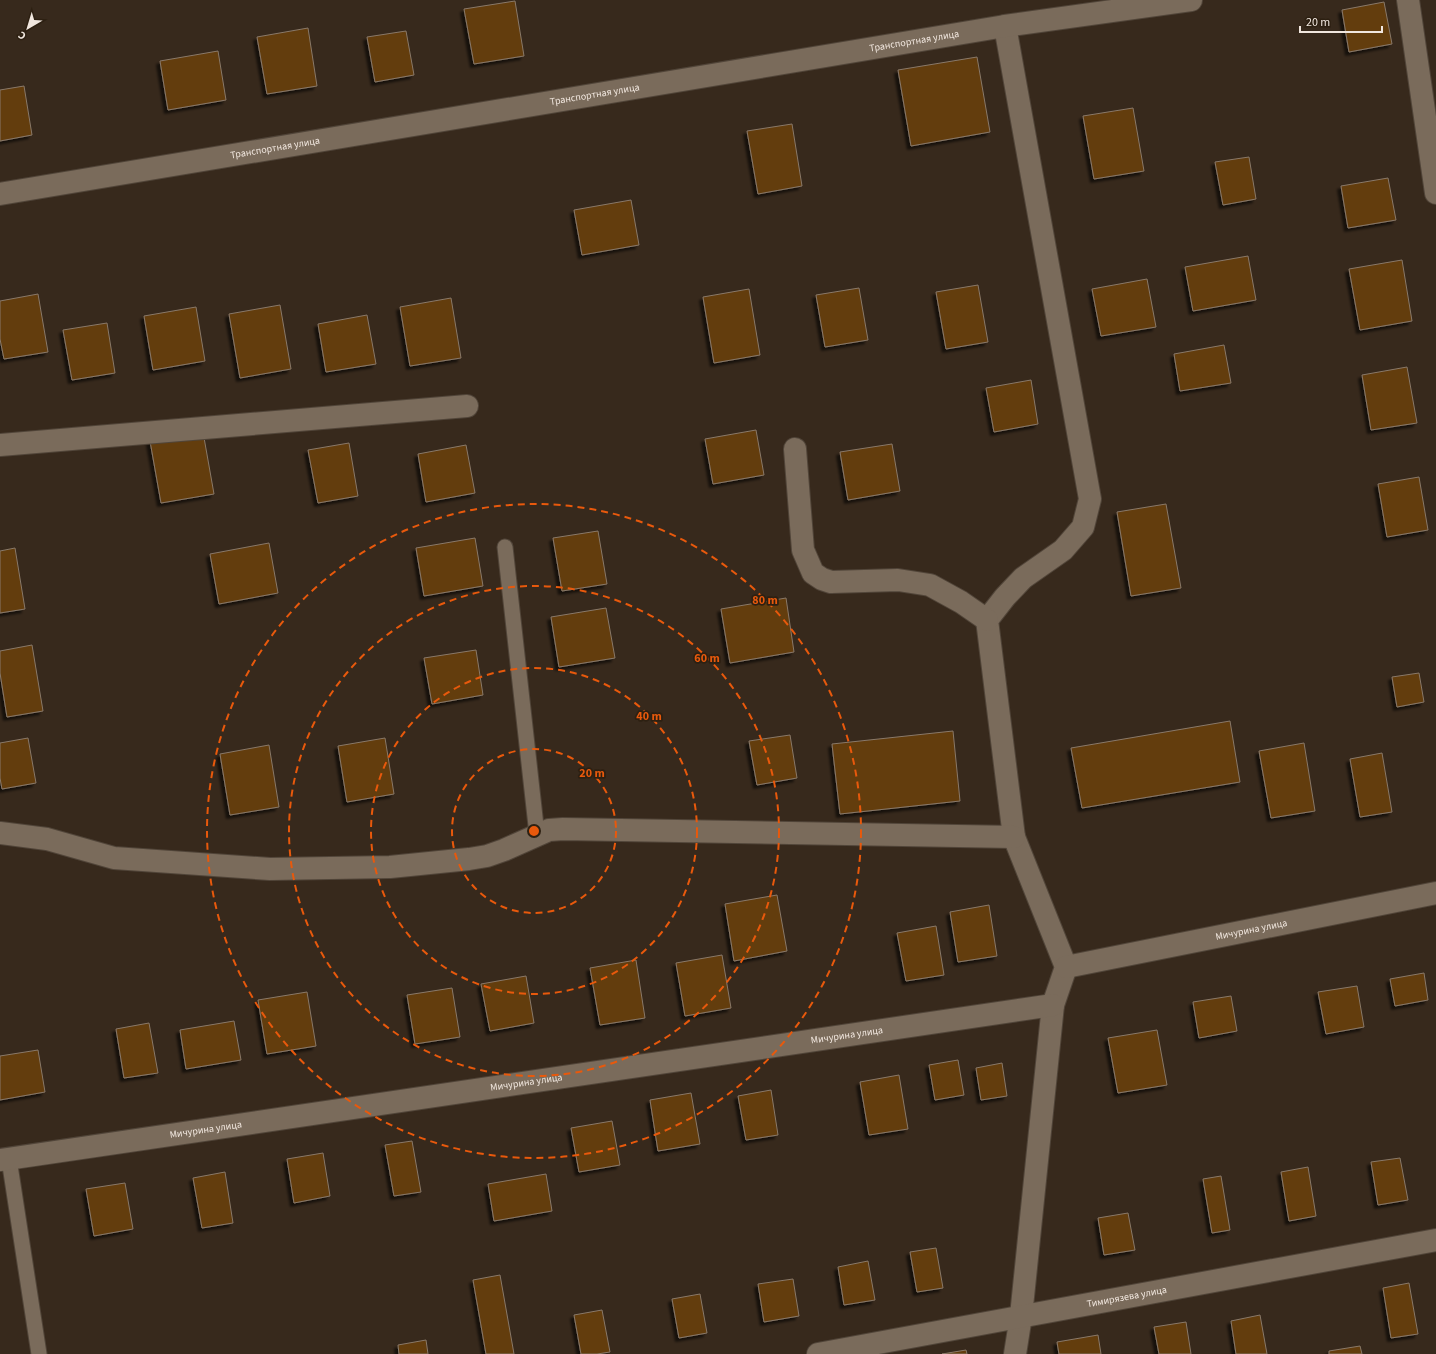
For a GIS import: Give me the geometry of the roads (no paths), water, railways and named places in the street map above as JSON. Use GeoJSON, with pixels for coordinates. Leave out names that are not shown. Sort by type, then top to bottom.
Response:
{"type":"FeatureCollection","features":[{"type":"Feature","properties":{"kind":"street","name":"Транспортная улица"},"geometry":{"type":"LineString","coordinates":[[0,194],[1005,26],[1191,0]]}},
{"type":"Feature","properties":{"kind":"street"},"geometry":{"type":"LineString","coordinates":[[1408,0],[1436,193]]}},
{"type":"Feature","properties":{"kind":"street"},"geometry":{"type":"LineString","coordinates":[[1005,26],[1090,499],[1083,527],[1063,550],[1023,578],[1005,597],[987,620],[1014,837],[1066,966],[1053,1005],[1021,1316],[1015,1354]]}},
{"type":"Feature","properties":{"kind":"street"},"geometry":{"type":"LineString","coordinates":[[0,445],[467,406]]}},
{"type":"Feature","properties":{"kind":"street"},"geometry":{"type":"LineString","coordinates":[[795,449],[803,550],[813,573],[822,579],[831,582],[898,580],[930,585],[961,602],[987,620]]}},
{"type":"Feature","properties":{"kind":"street"},"geometry":{"type":"LineString","coordinates":[[0,833],[46,839],[114,858],[270,869],[390,867],[468,859],[487,856],[504,850],[549,830],[563,829],[1014,837]]}},
{"type":"Feature","properties":{"kind":"street","name":"Мичурина улица"},"geometry":{"type":"LineString","coordinates":[[1066,966],[1436,892]]}},
{"type":"Feature","properties":{"kind":"street","name":"Мичурина улица"},"geometry":{"type":"LineString","coordinates":[[4,1160],[1053,1005]]}},
{"type":"Feature","properties":{"kind":"street","name":"Тимирязева улица"},"geometry":{"type":"LineString","coordinates":[[818,1354],[1436,1240]]}},
{"type":"Feature","properties":{"kind":"lane"},"geometry":{"type":"LineString","coordinates":[[505,547],[537,835]]}},
{"type":"Feature","properties":{"kind":"lane"},"geometry":{"type":"LineString","coordinates":[[4,1160],[38,1354]]}}]}
